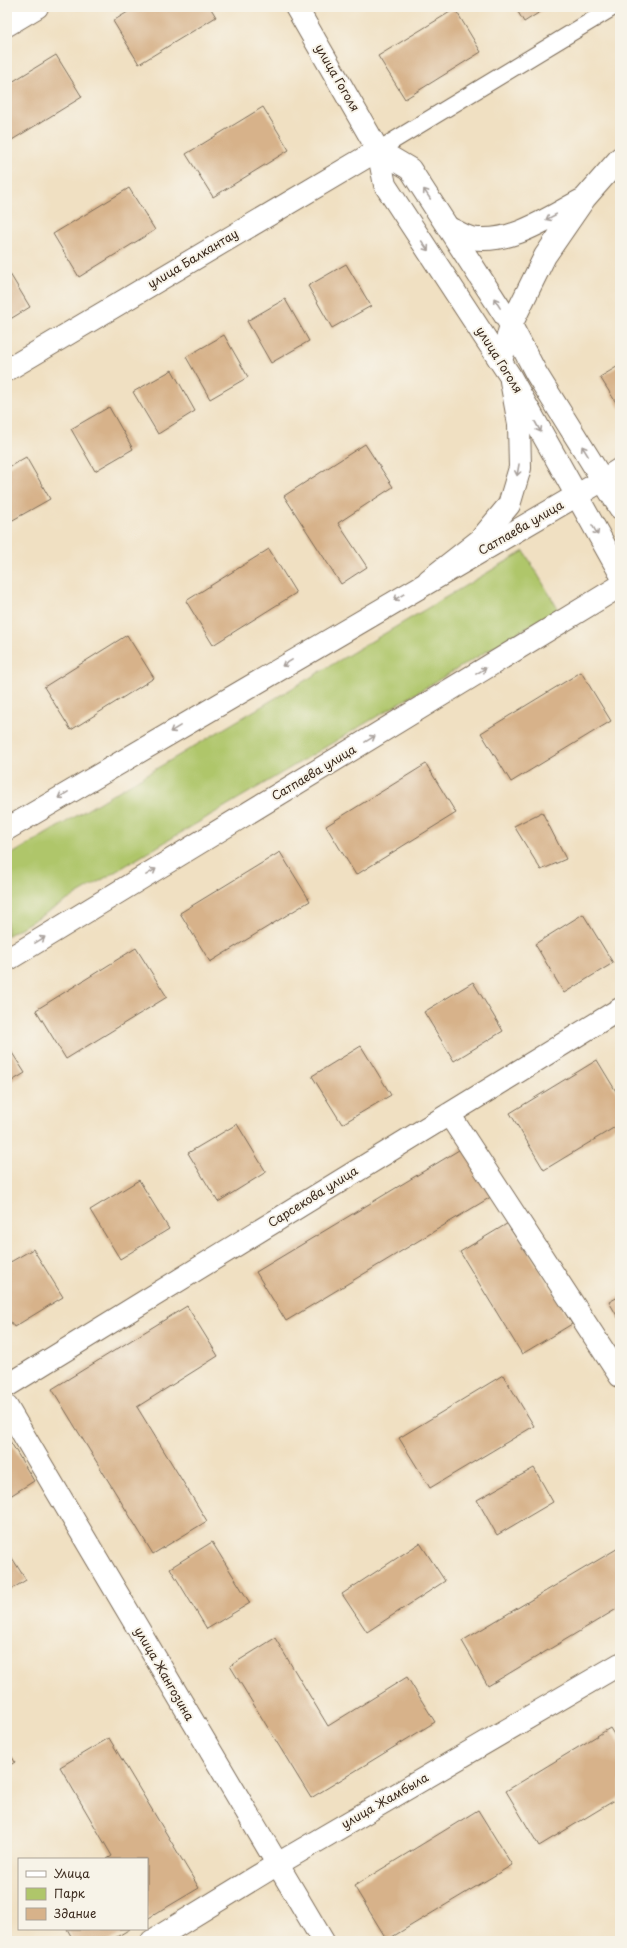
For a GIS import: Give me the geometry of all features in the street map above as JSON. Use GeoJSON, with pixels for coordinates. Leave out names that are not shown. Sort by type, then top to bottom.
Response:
{"type":"FeatureCollection","features":[{"type":"Feature","properties":{"kind":"main road"},"geometry":{"type":"LineString","coordinates":[[7,26],[37,7]]}},
{"type":"Feature","properties":{"kind":"main road","name":"улица Гоголя"},"geometry":{"type":"LineString","coordinates":[[296,7],[378,150],[385,185],[506,369],[620,573]]}},
{"type":"Feature","properties":{"kind":"main road","name":"улица Гоголя"},"geometry":{"type":"LineString","coordinates":[[378,150],[410,169],[511,325],[536,373],[611,474],[620,508]]}},
{"type":"Feature","properties":{"kind":"main road","name":"улица Балкантау"},"geometry":{"type":"LineString","coordinates":[[7,370],[378,150]]}},
{"type":"Feature","properties":{"kind":"main road"},"geometry":{"type":"LineString","coordinates":[[429,580],[480,540],[509,505],[520,468],[519,424],[506,369],[511,325],[545,256],[585,198],[620,158]]}},
{"type":"Feature","properties":{"kind":"main road"},"geometry":{"type":"LineString","coordinates":[[449,228],[470,238],[497,239],[526,230],[585,198]]}},
{"type":"Feature","properties":{"kind":"main road","name":"Сатпаева улица"},"geometry":{"type":"LineString","coordinates":[[7,829],[429,580],[576,496],[611,474]]}},
{"type":"Feature","properties":{"kind":"main road","name":"Сатпаева улица"},"geometry":{"type":"LineString","coordinates":[[7,960],[620,586]]}},
{"type":"Feature","properties":{"kind":"main road","name":"Сарсекова улица"},"geometry":{"type":"LineString","coordinates":[[7,1386],[620,1010]]}},
{"type":"Feature","properties":{"kind":"main road"},"geometry":{"type":"LineString","coordinates":[[449,1114],[620,1376]]}},
{"type":"Feature","properties":{"kind":"main road","name":"улица Жангозина"},"geometry":{"type":"LineString","coordinates":[[7,1407],[276,1864],[323,1941]]}},
{"type":"Feature","properties":{"kind":"main road","name":"улица Жамбыла"},"geometry":{"type":"LineString","coordinates":[[152,1941],[276,1864],[620,1664]]}},
{"type":"Feature","properties":{"kind":"lane"},"geometry":{"type":"LineString","coordinates":[[378,150],[614,7]]}},
{"type":"Feature","properties":{"kind":"green space"},"geometry":{"type":"Polygon","coordinates":[[[524,551],[558,609],[7,936],[7,857],[524,551]]]}},
{"type":"Feature","properties":{"kind":"building"},"geometry":{"type":"Polygon","coordinates":[[[136,7],[210,7],[216,17],[139,64],[113,21],[136,7]]]}},
{"type":"Feature","properties":{"kind":"building"},"geometry":{"type":"Polygon","coordinates":[[[515,7],[548,7],[524,22],[515,7]]]}},
{"type":"Feature","properties":{"kind":"building"},"geometry":{"type":"Polygon","coordinates":[[[455,9],[481,52],[405,99],[378,56],[455,9]]]}},
{"type":"Feature","properties":{"kind":"building"},"geometry":{"type":"Polygon","coordinates":[[[56,55],[82,97],[7,143],[7,85],[56,55]]]}},
{"type":"Feature","properties":{"kind":"building"},"geometry":{"type":"Polygon","coordinates":[[[263,107],[289,150],[213,197],[186,154],[263,107]]]}},
{"type":"Feature","properties":{"kind":"building"},"geometry":{"type":"Polygon","coordinates":[[[129,188],[155,230],[79,277],[53,234],[129,188]]]}},
{"type":"Feature","properties":{"kind":"building"},"geometry":{"type":"Polygon","coordinates":[[[346,264],[371,306],[332,328],[308,286],[346,264]]]}},
{"type":"Feature","properties":{"kind":"building"},"geometry":{"type":"Polygon","coordinates":[[[7,269],[30,307],[7,321],[7,269]]]}},
{"type":"Feature","properties":{"kind":"building"},"geometry":{"type":"Polygon","coordinates":[[[285,299],[309,341],[271,363],[247,321],[285,299]]]}},
{"type":"Feature","properties":{"kind":"building"},"geometry":{"type":"Polygon","coordinates":[[[224,335],[248,377],[210,399],[186,357],[224,335]]]}},
{"type":"Feature","properties":{"kind":"building"},"geometry":{"type":"Polygon","coordinates":[[[620,365],[620,409],[600,377],[620,365]]]}},
{"type":"Feature","properties":{"kind":"building"},"geometry":{"type":"Polygon","coordinates":[[[172,370],[195,411],[158,434],[133,392],[172,370]]]}},
{"type":"Feature","properties":{"kind":"building"},"geometry":{"type":"Polygon","coordinates":[[[109,407],[133,449],[95,471],[71,429],[109,407]]]}},
{"type":"Feature","properties":{"kind":"building"},"geometry":{"type":"Polygon","coordinates":[[[365,444],[393,487],[338,523],[367,567],[341,584],[284,496],[365,444]]]}},
{"type":"Feature","properties":{"kind":"building"},"geometry":{"type":"Polygon","coordinates":[[[26,457],[50,499],[11,521],[7,514],[7,468],[26,457]]]}},
{"type":"Feature","properties":{"kind":"building"},"geometry":{"type":"Polygon","coordinates":[[[269,549],[296,593],[213,645],[186,601],[269,549]]]}},
{"type":"Feature","properties":{"kind":"building"},"geometry":{"type":"Polygon","coordinates":[[[127,635],[154,678],[71,730],[44,687],[127,635]]]}},
{"type":"Feature","properties":{"kind":"building"},"geometry":{"type":"Polygon","coordinates":[[[581,672],[611,721],[511,782],[481,733],[581,672]]]}},
{"type":"Feature","properties":{"kind":"building"},"geometry":{"type":"Polygon","coordinates":[[[426,764],[456,813],[356,875],[326,826],[426,764]]]}},
{"type":"Feature","properties":{"kind":"building"},"geometry":{"type":"Polygon","coordinates":[[[542,812],[566,859],[541,870],[514,826],[542,812]]]}},
{"type":"Feature","properties":{"kind":"building"},"geometry":{"type":"Polygon","coordinates":[[[280,852],[310,901],[210,962],[180,913],[280,852]]]}},
{"type":"Feature","properties":{"kind":"building"},"geometry":{"type":"Polygon","coordinates":[[[583,914],[613,963],[564,993],[535,944],[583,914]]]}},
{"type":"Feature","properties":{"kind":"building"},"geometry":{"type":"Polygon","coordinates":[[[136,948],[167,997],[66,1059],[36,1010],[136,948]]]}},
{"type":"Feature","properties":{"kind":"building"},"geometry":{"type":"Polygon","coordinates":[[[473,982],[503,1031],[454,1061],[424,1012],[473,982]]]}},
{"type":"Feature","properties":{"kind":"building"},"geometry":{"type":"Polygon","coordinates":[[[7,1045],[25,1073],[7,1084],[7,1045]]]}},
{"type":"Feature","properties":{"kind":"building"},"geometry":{"type":"Polygon","coordinates":[[[361,1046],[391,1095],[342,1124],[312,1076],[361,1046]]]}},
{"type":"Feature","properties":{"kind":"building"},"geometry":{"type":"Polygon","coordinates":[[[597,1060],[620,1098],[620,1124],[544,1170],[510,1113],[597,1060]]]}},
{"type":"Feature","properties":{"kind":"building"},"geometry":{"type":"Polygon","coordinates":[[[237,1124],[266,1172],[218,1202],[188,1153],[237,1124]]]}},
{"type":"Feature","properties":{"kind":"building"},"geometry":{"type":"Polygon","coordinates":[[[464,1147],[494,1195],[286,1321],[256,1272],[464,1147]]]}},
{"type":"Feature","properties":{"kind":"building"},"geometry":{"type":"Polygon","coordinates":[[[139,1180],[169,1229],[120,1259],[90,1210],[139,1180]]]}},
{"type":"Feature","properties":{"kind":"building"},"geometry":{"type":"Polygon","coordinates":[[[510,1222],[572,1324],[522,1354],[460,1252],[510,1222]]]}},
{"type":"Feature","properties":{"kind":"building"},"geometry":{"type":"Polygon","coordinates":[[[33,1249],[63,1297],[14,1327],[7,1316],[7,1264],[33,1249]]]}},
{"type":"Feature","properties":{"kind":"building"},"geometry":{"type":"Polygon","coordinates":[[[620,1296],[620,1321],[609,1302],[620,1296]]]}},
{"type":"Feature","properties":{"kind":"building"},"geometry":{"type":"Polygon","coordinates":[[[187,1306],[218,1356],[137,1407],[207,1521],[153,1554],[52,1389],[187,1306]]]}},
{"type":"Feature","properties":{"kind":"building"},"geometry":{"type":"Polygon","coordinates":[[[503,1375],[534,1426],[430,1488],[399,1438],[503,1375]]]}},
{"type":"Feature","properties":{"kind":"building"},"geometry":{"type":"Polygon","coordinates":[[[7,1436],[34,1481],[7,1498],[7,1436]]]}},
{"type":"Feature","properties":{"kind":"building"},"geometry":{"type":"Polygon","coordinates":[[[534,1468],[553,1502],[497,1535],[477,1500],[534,1468]]]}},
{"type":"Feature","properties":{"kind":"building"},"geometry":{"type":"Polygon","coordinates":[[[212,1542],[250,1603],[207,1629],[170,1568],[212,1542]]]}},
{"type":"Feature","properties":{"kind":"building"},"geometry":{"type":"Polygon","coordinates":[[[420,1543],[445,1581],[367,1632],[342,1594],[420,1543]]]}},
{"type":"Feature","properties":{"kind":"building"},"geometry":{"type":"Polygon","coordinates":[[[620,1547],[620,1607],[488,1686],[462,1641],[620,1547]]]}},
{"type":"Feature","properties":{"kind":"building"},"geometry":{"type":"Polygon","coordinates":[[[7,1550],[26,1580],[7,1592],[7,1550]]]}},
{"type":"Feature","properties":{"kind":"building"},"geometry":{"type":"Polygon","coordinates":[[[275,1638],[328,1726],[407,1677],[435,1722],[311,1798],[230,1666],[275,1638]]]}},
{"type":"Feature","properties":{"kind":"building"},"geometry":{"type":"Polygon","coordinates":[[[610,1728],[620,1744],[620,1797],[539,1846],[506,1791],[610,1728]]]}},
{"type":"Feature","properties":{"kind":"building"},"geometry":{"type":"Polygon","coordinates":[[[109,1738],[199,1888],[148,1918],[148,1858],[109,1858],[112,1856],[60,1767],[109,1738]]]}},
{"type":"Feature","properties":{"kind":"building"},"geometry":{"type":"Polygon","coordinates":[[[7,1749],[15,1762],[7,1767],[7,1749]]]}},
{"type":"Feature","properties":{"kind":"building"},"geometry":{"type":"Polygon","coordinates":[[[478,1810],[512,1865],[387,1940],[354,1886],[478,1810]]]}},
{"type":"Feature","properties":{"kind":"building"},"geometry":{"type":"Polygon","coordinates":[[[68,1930],[128,1930],[110,1941],[74,1941],[68,1930]]]}}]}
